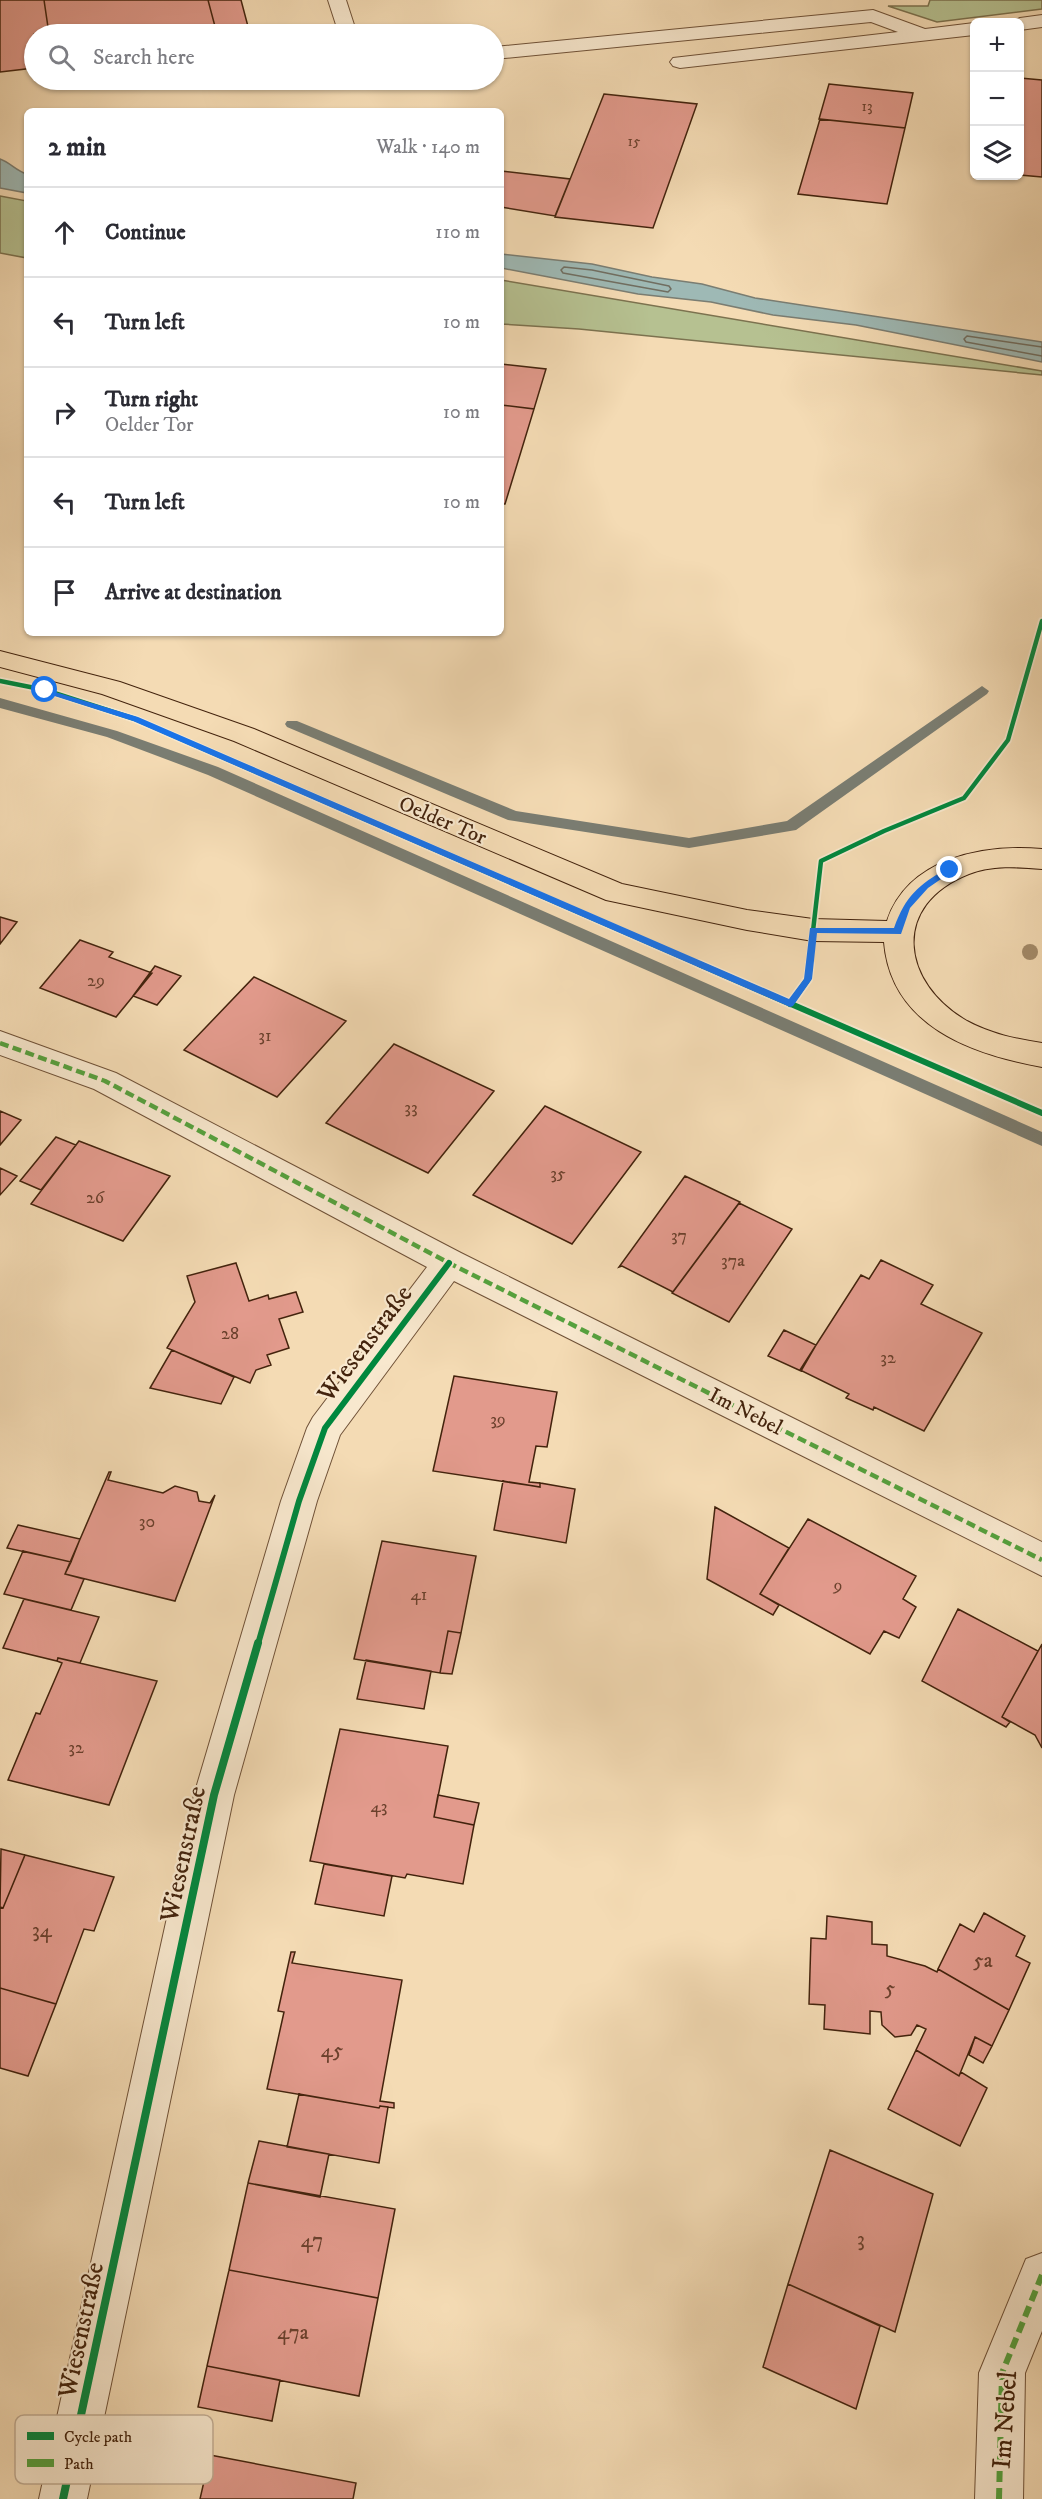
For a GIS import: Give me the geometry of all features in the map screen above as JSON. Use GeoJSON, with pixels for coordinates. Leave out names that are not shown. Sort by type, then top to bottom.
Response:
{"type":"FeatureCollection","features":[{"type":"Feature","properties":{"kind":"main road","name":"Oelder Tor"},"geometry":{"type":"LineString","coordinates":[[0,659],[111,688],[244,735],[616,893],[747,920],[813,930],[897,932]]}},
{"type":"Feature","properties":{"kind":"main road"},"geometry":{"type":"LineString","coordinates":[[1042,859],[1017,857],[982,860],[950,870],[925,886],[906,907],[897,932],[901,966],[921,999],[955,1028],[1000,1048],[1042,1054]]}},
{"type":"Feature","properties":{"kind":"street"},"geometry":{"type":"LineString","coordinates":[[337,0],[345,24]]}},
{"type":"Feature","properties":{"kind":"street"},"geometry":{"type":"LineString","coordinates":[[504,52],[873,16],[924,35]]}},
{"type":"Feature","properties":{"kind":"street"},"geometry":{"type":"LineString","coordinates":[[1024,23],[1042,21]]}},
{"type":"Feature","properties":{"kind":"street"},"geometry":{"type":"LineString","coordinates":[[680,62],[970,30]]}},
{"type":"Feature","properties":{"kind":"street"},"geometry":{"type":"LineString","coordinates":[[0,1042],[105,1081],[449,1263]]}},
{"type":"Feature","properties":{"kind":"street","name":"Im Nebel"},"geometry":{"type":"LineString","coordinates":[[449,1263],[1042,1560]]}},
{"type":"Feature","properties":{"kind":"street","name":"Wiesenstraße"},"geometry":{"type":"LineString","coordinates":[[81,2415],[214,1795],[299,1501],[325,1428],[449,1263]]}},
{"type":"Feature","properties":{"kind":"street","name":"Im Nebel"},"geometry":{"type":"LineString","coordinates":[[999,2499],[1002,2373],[1042,2275]]}},
{"type":"Feature","properties":{"kind":"street","name":"Wiesenstraße"},"geometry":{"type":"LineString","coordinates":[[63,2499],[66,2484]]}},
{"type":"Feature","properties":{"kind":"green space"},"geometry":{"type":"Polygon","coordinates":[[[930,0],[1042,0],[1042,9],[937,22],[888,6],[928,6],[930,0]]]}},
{"type":"Feature","properties":{"kind":"green space"},"geometry":{"type":"Polygon","coordinates":[[[0,196],[24,200],[24,257],[0,253],[0,196]]]}},
{"type":"Feature","properties":{"kind":"green space"},"geometry":{"type":"Polygon","coordinates":[[[504,281],[1042,371],[1042,375],[579,329],[504,324],[504,281]]]}},
{"type":"Feature","properties":{"kind":"water"},"geometry":{"type":"Polygon","coordinates":[[[0,159],[24,173],[24,192],[0,188],[0,159]]]}},
{"type":"Feature","properties":{"kind":"water"},"geometry":{"type":"Polygon","coordinates":[[[504,254],[592,264],[652,277],[702,284],[755,298],[1042,342],[1042,362],[856,325],[773,315],[711,302],[638,294],[504,269],[504,254]]]}},
{"type":"Feature","properties":{"kind":"building"},"geometry":{"type":"Polygon","coordinates":[[[0,0],[44,0],[48,24],[24,24],[24,69],[0,72],[0,0]]]}},
{"type":"Feature","properties":{"kind":"building"},"geometry":{"type":"Polygon","coordinates":[[[44,0],[208,0],[214,24],[48,24],[44,0]]]}},
{"type":"Feature","properties":{"kind":"building"},"geometry":{"type":"Polygon","coordinates":[[[208,0],[241,0],[247,24],[214,24],[208,0]]]}},
{"type":"Feature","properties":{"kind":"building"},"geometry":{"type":"Polygon","coordinates":[[[1024,78],[1042,80],[1042,177],[1024,175],[1024,78]]]}},
{"type":"Feature","properties":{"kind":"building"},"geometry":{"type":"Polygon","coordinates":[[[829,84],[913,93],[905,128],[819,119],[829,84]]]}},
{"type":"Feature","properties":{"kind":"building"},"geometry":{"type":"Polygon","coordinates":[[[604,94],[697,104],[653,228],[555,217],[604,94]]]}},
{"type":"Feature","properties":{"kind":"building"},"geometry":{"type":"Polygon","coordinates":[[[820,119],[905,128],[887,204],[798,194],[820,119]]]}},
{"type":"Feature","properties":{"kind":"building"},"geometry":{"type":"Polygon","coordinates":[[[504,171],[570,179],[555,216],[504,208],[504,171]]]}},
{"type":"Feature","properties":{"kind":"building"},"geometry":{"type":"Polygon","coordinates":[[[504,364],[546,369],[534,409],[504,405],[504,364]]]}},
{"type":"Feature","properties":{"kind":"building"},"geometry":{"type":"Polygon","coordinates":[[[504,405],[534,409],[505,504],[504,405]]]}},
{"type":"Feature","properties":{"kind":"building"},"geometry":{"type":"Polygon","coordinates":[[[0,917],[17,922],[0,944],[0,917]]]}},
{"type":"Feature","properties":{"kind":"building"},"geometry":{"type":"Polygon","coordinates":[[[80,940],[113,952],[109,957],[152,973],[116,1017],[40,988],[80,940]]]}},
{"type":"Feature","properties":{"kind":"building"},"geometry":{"type":"Polygon","coordinates":[[[155,966],[181,976],[157,1005],[133,996],[155,966]]]}},
{"type":"Feature","properties":{"kind":"building"},"geometry":{"type":"Polygon","coordinates":[[[254,977],[346,1021],[277,1097],[184,1050],[254,977]]]}},
{"type":"Feature","properties":{"kind":"building"},"geometry":{"type":"Polygon","coordinates":[[[394,1044],[494,1091],[428,1173],[326,1123],[394,1044]]]}},
{"type":"Feature","properties":{"kind":"building"},"geometry":{"type":"Polygon","coordinates":[[[545,1106],[641,1152],[572,1244],[473,1195],[545,1106]]]}},
{"type":"Feature","properties":{"kind":"building"},"geometry":{"type":"Polygon","coordinates":[[[0,1111],[21,1120],[0,1145],[0,1111]]]}},
{"type":"Feature","properties":{"kind":"building"},"geometry":{"type":"Polygon","coordinates":[[[56,1137],[76,1145],[41,1190],[20,1181],[56,1137]]]}},
{"type":"Feature","properties":{"kind":"building"},"geometry":{"type":"Polygon","coordinates":[[[79,1141],[170,1176],[123,1241],[31,1204],[79,1141]]]}},
{"type":"Feature","properties":{"kind":"building"},"geometry":{"type":"Polygon","coordinates":[[[0,1168],[17,1176],[0,1195],[0,1168]]]}},
{"type":"Feature","properties":{"kind":"building"},"geometry":{"type":"Polygon","coordinates":[[[685,1176],[740,1202],[673,1292],[622,1266],[619,1267],[685,1176]]]}},
{"type":"Feature","properties":{"kind":"building"},"geometry":{"type":"Polygon","coordinates":[[[739,1203],[792,1229],[729,1322],[672,1293],[739,1203]]]}},
{"type":"Feature","properties":{"kind":"building"},"geometry":{"type":"Polygon","coordinates":[[[881,1260],[933,1285],[921,1304],[982,1333],[924,1431],[874,1407],[873,1410],[846,1398],[849,1394],[800,1370],[861,1275],[869,1279],[881,1260]]]}},
{"type":"Feature","properties":{"kind":"building"},"geometry":{"type":"Polygon","coordinates":[[[236,1263],[249,1301],[268,1295],[269,1299],[296,1292],[303,1312],[279,1319],[289,1348],[267,1355],[271,1365],[256,1370],[250,1383],[167,1348],[195,1302],[187,1276],[236,1263]]]}},
{"type":"Feature","properties":{"kind":"building"},"geometry":{"type":"Polygon","coordinates":[[[784,1330],[816,1345],[801,1371],[768,1356],[784,1330]]]}},
{"type":"Feature","properties":{"kind":"building"},"geometry":{"type":"Polygon","coordinates":[[[172,1350],[234,1377],[221,1404],[150,1388],[172,1350]]]}},
{"type":"Feature","properties":{"kind":"building"},"geometry":{"type":"Polygon","coordinates":[[[454,1376],[557,1392],[547,1447],[536,1446],[529,1482],[540,1483],[540,1487],[433,1471],[454,1376]]]}},
{"type":"Feature","properties":{"kind":"building"},"geometry":{"type":"Polygon","coordinates":[[[109,1472],[111,1472],[108,1480],[163,1493],[175,1486],[197,1492],[199,1501],[210,1503],[215,1495],[175,1601],[65,1574],[109,1472]]]}},
{"type":"Feature","properties":{"kind":"building"},"geometry":{"type":"Polygon","coordinates":[[[503,1481],[540,1487],[540,1483],[575,1489],[566,1543],[494,1530],[503,1481]]]}},
{"type":"Feature","properties":{"kind":"building"},"geometry":{"type":"Polygon","coordinates":[[[715,1507],[789,1548],[760,1594],[779,1605],[773,1615],[707,1579],[715,1507]]]}},
{"type":"Feature","properties":{"kind":"building"},"geometry":{"type":"Polygon","coordinates":[[[808,1519],[916,1576],[903,1599],[916,1607],[899,1638],[884,1631],[870,1654],[760,1594],[808,1519]]]}},
{"type":"Feature","properties":{"kind":"building"},"geometry":{"type":"Polygon","coordinates":[[[18,1525],[80,1539],[71,1562],[7,1548],[18,1525]]]}},
{"type":"Feature","properties":{"kind":"building"},"geometry":{"type":"Polygon","coordinates":[[[382,1541],[476,1556],[461,1633],[448,1631],[440,1673],[354,1659],[382,1541]]]}},
{"type":"Feature","properties":{"kind":"building"},"geometry":{"type":"Polygon","coordinates":[[[23,1551],[71,1562],[65,1574],[84,1579],[71,1610],[4,1594],[23,1551]]]}},
{"type":"Feature","properties":{"kind":"building"},"geometry":{"type":"Polygon","coordinates":[[[24,1599],[99,1617],[80,1663],[58,1658],[57,1661],[3,1648],[24,1599]]]}},
{"type":"Feature","properties":{"kind":"building"},"geometry":{"type":"Polygon","coordinates":[[[958,1609],[1038,1651],[1002,1717],[1010,1722],[1006,1727],[922,1681],[958,1609]]]}},
{"type":"Feature","properties":{"kind":"building"},"geometry":{"type":"Polygon","coordinates":[[[448,1631],[461,1633],[452,1674],[440,1673],[448,1631]]]}},
{"type":"Feature","properties":{"kind":"building"},"geometry":{"type":"Polygon","coordinates":[[[1042,1644],[1042,1748],[1035,1735],[1002,1717],[1042,1644]]]}},
{"type":"Feature","properties":{"kind":"building"},"geometry":{"type":"Polygon","coordinates":[[[58,1658],[157,1681],[109,1805],[8,1780],[36,1713],[40,1714],[62,1663],[57,1661],[58,1658]]]}},
{"type":"Feature","properties":{"kind":"building"},"geometry":{"type":"Polygon","coordinates":[[[366,1660],[431,1671],[424,1709],[357,1699],[366,1660]]]}},
{"type":"Feature","properties":{"kind":"building"},"geometry":{"type":"Polygon","coordinates":[[[340,1729],[448,1746],[434,1817],[474,1825],[463,1884],[407,1874],[405,1878],[310,1861],[340,1729]]]}},
{"type":"Feature","properties":{"kind":"building"},"geometry":{"type":"Polygon","coordinates":[[[438,1795],[479,1803],[474,1825],[434,1817],[438,1795]]]}},
{"type":"Feature","properties":{"kind":"building"},"geometry":{"type":"Polygon","coordinates":[[[1,1849],[25,1855],[3,1908],[0,1907],[1,1849]]]}},
{"type":"Feature","properties":{"kind":"building"},"geometry":{"type":"Polygon","coordinates":[[[25,1855],[114,1877],[94,1931],[84,1929],[56,2004],[0,1988],[0,1907],[3,1908],[25,1855]]]}},
{"type":"Feature","properties":{"kind":"building"},"geometry":{"type":"Polygon","coordinates":[[[324,1864],[392,1876],[384,1916],[315,1904],[324,1864]]]}},
{"type":"Feature","properties":{"kind":"building"},"geometry":{"type":"Polygon","coordinates":[[[984,1913],[1025,1936],[1016,1956],[1030,1963],[1009,2010],[938,1969],[960,1924],[974,1932],[984,1913]]]}},
{"type":"Feature","properties":{"kind":"building"},"geometry":{"type":"Polygon","coordinates":[[[827,1916],[872,1922],[872,1944],[887,1945],[887,1956],[925,1966],[937,1972],[938,1969],[1009,2010],[992,2046],[975,2037],[959,2076],[916,2050],[926,2029],[917,2025],[911,2035],[895,2037],[882,2025],[881,2012],[870,2011],[870,2034],[824,2029],[825,2005],[809,2004],[811,1938],[826,1939],[827,1916]]]}},
{"type":"Feature","properties":{"kind":"building"},"geometry":{"type":"Polygon","coordinates":[[[291,1952],[295,1952],[292,1963],[402,1980],[380,2101],[394,2103],[394,2108],[380,2106],[379,2108],[267,2089],[284,2012],[278,2011],[291,1952]]]}},
{"type":"Feature","properties":{"kind":"building"},"geometry":{"type":"Polygon","coordinates":[[[0,1988],[56,2004],[28,2076],[0,2068],[0,1988]]]}},
{"type":"Feature","properties":{"kind":"building"},"geometry":{"type":"Polygon","coordinates":[[[975,2037],[992,2046],[983,2063],[969,2055],[975,2037]]]}},
{"type":"Feature","properties":{"kind":"building"},"geometry":{"type":"Polygon","coordinates":[[[916,2050],[959,2076],[961,2072],[987,2088],[960,2146],[888,2109],[916,2050]]]}},
{"type":"Feature","properties":{"kind":"building"},"geometry":{"type":"Polygon","coordinates":[[[299,2094],[379,2108],[380,2106],[388,2107],[379,2163],[287,2147],[299,2094]]]}},
{"type":"Feature","properties":{"kind":"building"},"geometry":{"type":"Polygon","coordinates":[[[259,2141],[329,2154],[320,2197],[248,2183],[259,2141]]]}},
{"type":"Feature","properties":{"kind":"building"},"geometry":{"type":"Polygon","coordinates":[[[830,2150],[933,2194],[895,2332],[788,2284],[830,2150]]]}},
{"type":"Feature","properties":{"kind":"building"},"geometry":{"type":"Polygon","coordinates":[[[248,2183],[395,2209],[378,2298],[229,2270],[248,2183]]]}},
{"type":"Feature","properties":{"kind":"building"},"geometry":{"type":"Polygon","coordinates":[[[229,2270],[378,2298],[359,2396],[207,2366],[229,2270]]]}},
{"type":"Feature","properties":{"kind":"building"},"geometry":{"type":"Polygon","coordinates":[[[788,2284],[880,2326],[856,2409],[763,2367],[788,2284]]]}},
{"type":"Feature","properties":{"kind":"building"},"geometry":{"type":"Polygon","coordinates":[[[207,2366],[280,2380],[272,2421],[198,2407],[207,2366]]]}},
{"type":"Feature","properties":{"kind":"building"},"geometry":{"type":"Polygon","coordinates":[[[213,2456],[356,2483],[353,2499],[200,2499],[203,2484],[213,2484],[213,2456]]]}},
{"type":"Feature","properties":{"kind":"waterway"},"geometry":{"type":"LineString","coordinates":[[292,724],[513,816],[689,843],[791,826],[982,691]]}},
{"type":"Feature","properties":{"kind":"waterway"},"geometry":{"type":"LineString","coordinates":[[0,703],[112,734],[213,771],[1042,1139]]}},
{"type":"Feature","properties":{"kind":"marked path"},"geometry":{"type":"LineString","coordinates":[[0,1043],[105,1081],[449,1263],[1042,1560]]}},
{"type":"Feature","properties":{"kind":"marked path"},"geometry":{"type":"LineString","coordinates":[[999,2499],[1002,2373],[1042,2275]]}},
{"type":"Feature","properties":{"kind":"cycle path"},"geometry":{"type":"LineString","coordinates":[[790,1004],[808,979],[821,861],[884,831],[964,798],[1008,740],[1042,621]]}},
{"type":"Feature","properties":{"kind":"cycle path"},"geometry":{"type":"LineString","coordinates":[[0,681],[45,690],[135,719],[1042,1113]]}},
{"type":"Feature","properties":{"kind":"cycle path"},"geometry":{"type":"LineString","coordinates":[[81,2415],[214,1795],[299,1501],[325,1428],[449,1263]]}},
{"type":"Feature","properties":{"kind":"cycle path"},"geometry":{"type":"LineString","coordinates":[[63,2499],[66,2484]]}},
{"type":"Feature","properties":{"kind":"route"},"geometry":{"type":"LineString","coordinates":[[45,690],[135,719],[231,759],[790,1004],[808,979],[813,930],[897,932],[906,907],[925,886],[950,870]]}}]}
